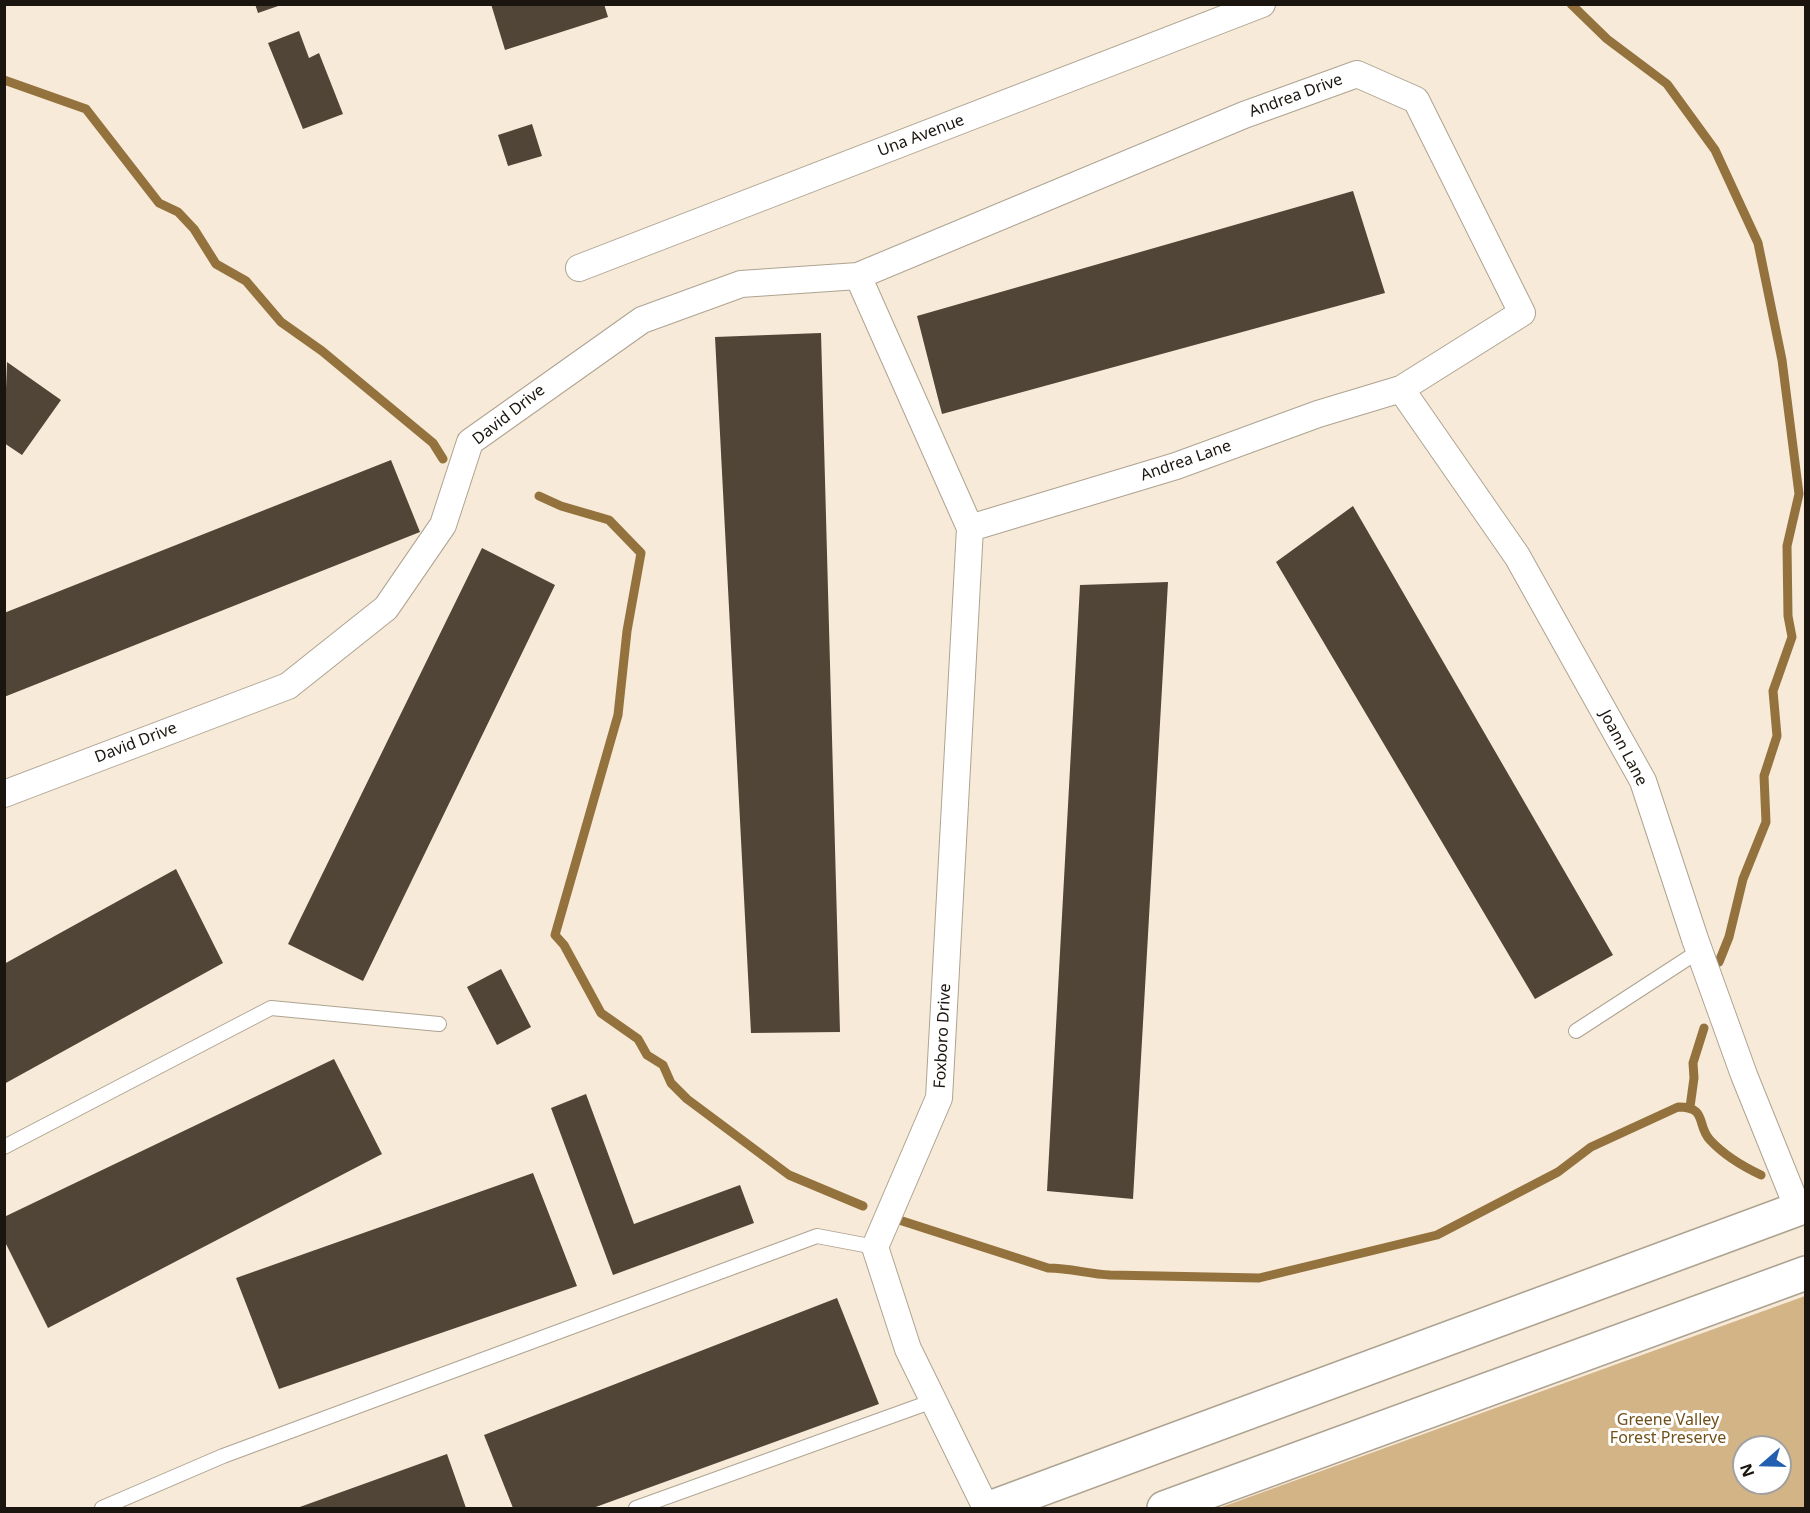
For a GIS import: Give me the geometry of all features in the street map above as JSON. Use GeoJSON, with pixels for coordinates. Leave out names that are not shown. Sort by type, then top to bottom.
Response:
{"type":"FeatureCollection","features":[{"type":"Feature","properties":{"kind":"main road"},"geometry":{"type":"LineString","coordinates":[[988,1509],[1802,1208]]}},
{"type":"Feature","properties":{"kind":"main road"},"geometry":{"type":"LineString","coordinates":[[1164,1509],[1806,1273]]}},
{"type":"Feature","properties":{"kind":"street","name":"Una Avenue"},"geometry":{"type":"LineString","coordinates":[[579,268],[1262,4]]}},
{"type":"Feature","properties":{"kind":"street","name":"Andrea Drive"},"geometry":{"type":"LineString","coordinates":[[858,276],[1244,115],[1357,74],[1416,100],[1522,313],[1401,390]]}},
{"type":"Feature","properties":{"kind":"street"},"geometry":{"type":"LineString","coordinates":[[858,276],[970,528]]}},
{"type":"Feature","properties":{"kind":"street","name":"David Drive"},"geometry":{"type":"LineString","coordinates":[[4,794],[288,686],[386,608],[443,525],[470,442],[642,320],[741,284],[858,276]]}},
{"type":"Feature","properties":{"kind":"street","name":"Andrea Lane"},"geometry":{"type":"LineString","coordinates":[[970,528],[1176,466],[1318,414],[1401,390]]}},
{"type":"Feature","properties":{"kind":"street","name":"Joann Lane"},"geometry":{"type":"LineString","coordinates":[[1401,390],[1517,556],[1643,781],[1699,951],[1744,1075],[1802,1208]]}},
{"type":"Feature","properties":{"kind":"street","name":"Foxboro Drive"},"geometry":{"type":"LineString","coordinates":[[875,1247],[939,1098],[970,528]]}},
{"type":"Feature","properties":{"kind":"street"},"geometry":{"type":"LineString","coordinates":[[875,1247],[908,1349],[988,1509]]}},
{"type":"Feature","properties":{"kind":"lane"},"geometry":{"type":"LineString","coordinates":[[1576,1031],[1699,951]]}},
{"type":"Feature","properties":{"kind":"lane"},"geometry":{"type":"LineString","coordinates":[[4,1147],[271,1008],[439,1023]]}},
{"type":"Feature","properties":{"kind":"lane"},"geometry":{"type":"LineString","coordinates":[[102,1509],[223,1456],[817,1236],[875,1247]]}},
{"type":"Feature","properties":{"kind":"lane"},"geometry":{"type":"LineString","coordinates":[[636,1509],[933,1401]]}},
{"type":"Feature","properties":{"kind":"green space","name":"Greene Valley Forest Preserve"},"geometry":{"type":"Polygon","coordinates":[[[1805,1296],[1805,1508],[1219,1508],[1805,1296]]]}},
{"type":"Feature","properties":{"kind":"building"},"geometry":{"type":"Polygon","coordinates":[[[255,4],[280,4],[281,5],[258,13],[255,4]]]}},
{"type":"Feature","properties":{"kind":"building"},"geometry":{"type":"Polygon","coordinates":[[[491,4],[604,4],[608,17],[505,50],[491,4]]]}},
{"type":"Feature","properties":{"kind":"building"},"geometry":{"type":"Polygon","coordinates":[[[299,31],[309,58],[319,53],[343,114],[303,129],[268,43],[299,31]]]}},
{"type":"Feature","properties":{"kind":"building"},"geometry":{"type":"Polygon","coordinates":[[[532,124],[542,156],[508,166],[498,135],[532,124]]]}},
{"type":"Feature","properties":{"kind":"building"},"geometry":{"type":"Polygon","coordinates":[[[1353,191],[1385,293],[942,414],[917,316],[1353,191]]]}},
{"type":"Feature","properties":{"kind":"building"},"geometry":{"type":"Polygon","coordinates":[[[821,333],[840,1032],[751,1033],[715,337],[821,333]]]}},
{"type":"Feature","properties":{"kind":"building"},"geometry":{"type":"Polygon","coordinates":[[[7,362],[61,400],[22,455],[4,443],[7,362]]]}},
{"type":"Feature","properties":{"kind":"building"},"geometry":{"type":"Polygon","coordinates":[[[391,460],[420,532],[4,697],[4,613],[391,460]]]}},
{"type":"Feature","properties":{"kind":"building"},"geometry":{"type":"Polygon","coordinates":[[[1353,506],[1613,955],[1535,999],[1276,562],[1353,506]]]}},
{"type":"Feature","properties":{"kind":"building"},"geometry":{"type":"Polygon","coordinates":[[[482,548],[555,585],[363,981],[288,944],[482,548]]]}},
{"type":"Feature","properties":{"kind":"building"},"geometry":{"type":"Polygon","coordinates":[[[1168,582],[1133,1199],[1047,1191],[1080,585],[1168,582]]]}},
{"type":"Feature","properties":{"kind":"building"},"geometry":{"type":"Polygon","coordinates":[[[176,869],[223,963],[4,1084],[4,964],[176,869]]]}},
{"type":"Feature","properties":{"kind":"building"},"geometry":{"type":"Polygon","coordinates":[[[501,969],[531,1027],[497,1045],[467,987],[501,969]]]}},
{"type":"Feature","properties":{"kind":"building"},"geometry":{"type":"Polygon","coordinates":[[[334,1059],[382,1154],[48,1328],[4,1240],[4,1217],[334,1059]]]}},
{"type":"Feature","properties":{"kind":"building"},"geometry":{"type":"Polygon","coordinates":[[[586,1094],[634,1224],[740,1185],[754,1223],[613,1275],[551,1108],[586,1094]]]}},
{"type":"Feature","properties":{"kind":"building"},"geometry":{"type":"Polygon","coordinates":[[[533,1173],[577,1286],[279,1389],[236,1278],[533,1173]]]}},
{"type":"Feature","properties":{"kind":"building"},"geometry":{"type":"Polygon","coordinates":[[[837,1298],[879,1404],[593,1508],[513,1508],[484,1435],[837,1298]]]}},
{"type":"Feature","properties":{"kind":"building"},"geometry":{"type":"Polygon","coordinates":[[[447,1454],[466,1508],[297,1508],[447,1454]]]}},
{"type":"Feature","properties":{"kind":"waterway"},"geometry":{"type":"LineString","coordinates":[[1571,4],[1607,39],[1667,84],[1715,150],[1758,243],[1782,360],[1799,494],[1787,546],[1788,616],[1792,637],[1773,691],[1777,736],[1764,776],[1766,822],[1743,879],[1729,937],[1719,962]]}},
{"type":"Feature","properties":{"kind":"waterway"},"geometry":{"type":"LineString","coordinates":[[4,80],[86,109],[159,203],[178,212],[194,229],[216,264],[246,281],[281,322],[322,351],[433,443],[443,459]]}},
{"type":"Feature","properties":{"kind":"waterway"},"geometry":{"type":"LineString","coordinates":[[539,496],[561,506],[609,520],[641,553],[627,631],[618,715],[555,935],[564,945],[601,1013],[638,1039],[647,1055],[663,1065],[671,1083],[687,1099],[789,1175],[863,1206]]}},
{"type":"Feature","properties":{"kind":"waterway"},"geometry":{"type":"LineString","coordinates":[[1690,1107],[1694,1078],[1693,1063],[1704,1028]]}},
{"type":"Feature","properties":{"kind":"waterway"},"geometry":{"type":"LineString","coordinates":[[896,1219],[1048,1268],[1110,1275],[1259,1278],[1437,1235],[1558,1172],[1591,1147],[1678,1107],[1698,1113],[1706,1134],[1715,1145],[1734,1160],[1761,1175]]}}]}
